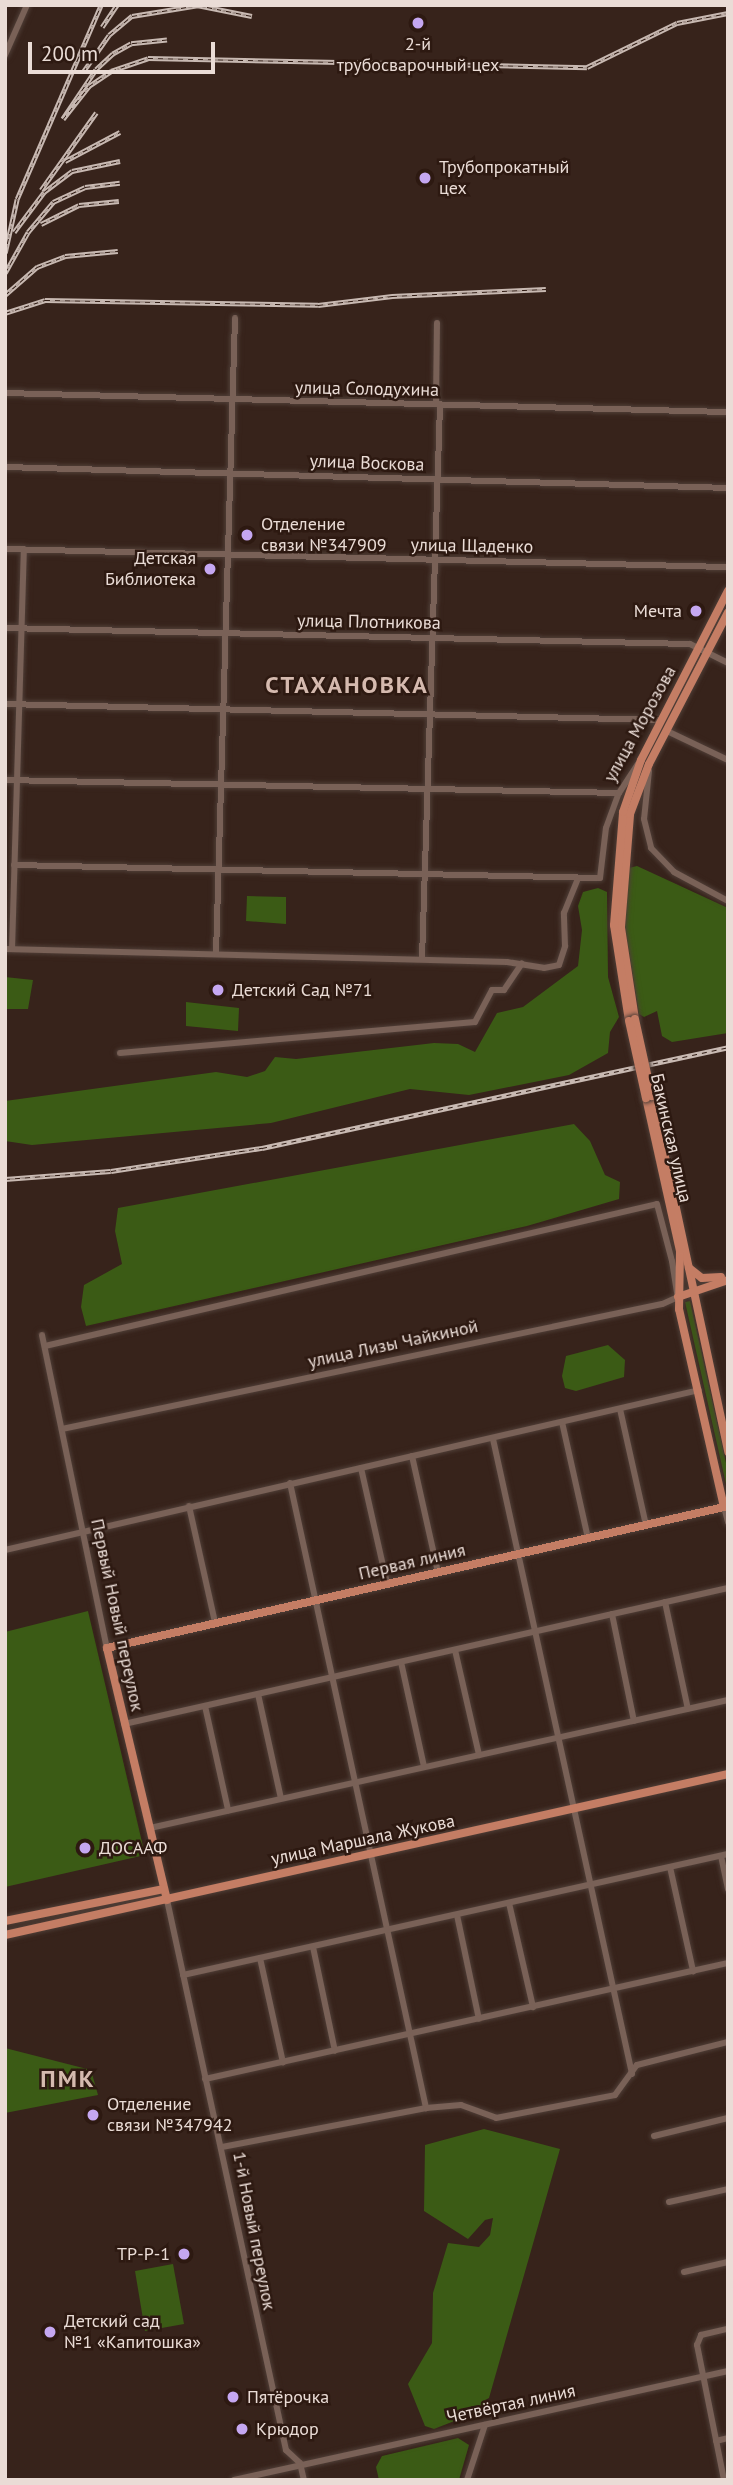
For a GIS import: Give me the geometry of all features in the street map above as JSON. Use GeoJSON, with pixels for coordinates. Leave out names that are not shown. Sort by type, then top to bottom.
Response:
{"type":"FeatureCollection","features":[{"type":"Feature","properties":{"kind":"main road","name":"улица Морозова"},"geometry":{"type":"LineString","coordinates":[[649,764],[667,731],[728,591]]}},
{"type":"Feature","properties":{"kind":"main road","name":"улица Морозова"},"geometry":{"type":"LineString","coordinates":[[640,760],[661,720],[728,612]]}},
{"type":"Feature","properties":{"kind":"main road","name":"Бакинская улица"},"geometry":{"type":"LineString","coordinates":[[640,760],[620,832],[614,912],[632,1020],[682,1261],[692,1289],[728,1452]]}},
{"type":"Feature","properties":{"kind":"main road","name":"Бакинская улица"},"geometry":{"type":"LineString","coordinates":[[632,1020],[621,915],[630,814],[649,764]]}},
{"type":"Feature","properties":{"kind":"main road","name":"Бакинская улица"},"geometry":{"type":"LineString","coordinates":[[682,1261],[678,1297],[701,1390],[724,1507]]}},
{"type":"Feature","properties":{"kind":"main road","name":"улица Лизы Чайкиной"},"geometry":{"type":"LineString","coordinates":[[682,1261],[702,1278],[728,1278]]}},
{"type":"Feature","properties":{"kind":"main road","name":"улица Лизы Чайкиной"},"geometry":{"type":"LineString","coordinates":[[678,1297],[692,1289],[728,1278]]}},
{"type":"Feature","properties":{"kind":"main road","name":"Первая линия"},"geometry":{"type":"LineString","coordinates":[[107,1648],[724,1507]]}},
{"type":"Feature","properties":{"kind":"main road","name":"Первый Новый переулок"},"geometry":{"type":"LineString","coordinates":[[107,1648],[167,1900]]}},
{"type":"Feature","properties":{"kind":"main road","name":"улица Маршала Жукова"},"geometry":{"type":"LineString","coordinates":[[5,1935],[728,1774]]}},
{"type":"Feature","properties":{"kind":"main road"},"geometry":{"type":"LineString","coordinates":[[5,1921],[164,1889]]}},
{"type":"Feature","properties":{"kind":"main road"},"geometry":{"type":"LineString","coordinates":[[36,1915],[38,1928]]}},
{"type":"Feature","properties":{"kind":"street"},"geometry":{"type":"LineString","coordinates":[[5,55],[27,5]]}},
{"type":"Feature","properties":{"kind":"street"},"geometry":{"type":"LineString","coordinates":[[216,954],[235,318]]}},
{"type":"Feature","properties":{"kind":"street"},"geometry":{"type":"LineString","coordinates":[[422,959],[438,479],[438,323]]}},
{"type":"Feature","properties":{"kind":"street","name":"улица Солодухина"},"geometry":{"type":"LineString","coordinates":[[5,393],[728,412]]}},
{"type":"Feature","properties":{"kind":"street","name":"улица Воскова"},"geometry":{"type":"LineString","coordinates":[[5,467],[728,488]]}},
{"type":"Feature","properties":{"kind":"street","name":"улица Щаденко"},"geometry":{"type":"LineString","coordinates":[[5,549],[728,567]]}},
{"type":"Feature","properties":{"kind":"street"},"geometry":{"type":"LineString","coordinates":[[15,865],[425,872],[577,880],[564,912],[565,946],[559,965],[544,968],[522,963],[422,959],[9,949],[15,865],[24,549]]}},
{"type":"Feature","properties":{"kind":"street","name":"улица Плотникова"},"geometry":{"type":"LineString","coordinates":[[5,628],[690,644],[728,663]]}},
{"type":"Feature","properties":{"kind":"street"},"geometry":{"type":"LineString","coordinates":[[5,704],[661,720]]}},
{"type":"Feature","properties":{"kind":"street"},"geometry":{"type":"LineString","coordinates":[[667,731],[728,760]]}},
{"type":"Feature","properties":{"kind":"street","name":"улица Морозова"},"geometry":{"type":"LineString","coordinates":[[577,880],[600,878],[606,828],[619,793],[640,760]]}},
{"type":"Feature","properties":{"kind":"street"},"geometry":{"type":"LineString","coordinates":[[649,764],[644,819],[651,848],[674,872],[728,901]]}},
{"type":"Feature","properties":{"kind":"street"},"geometry":{"type":"LineString","coordinates":[[5,780],[619,793]]}},
{"type":"Feature","properties":{"kind":"street"},"geometry":{"type":"LineString","coordinates":[[120,1053],[475,1022],[492,990],[504,990],[522,963]]}},
{"type":"Feature","properties":{"kind":"street"},"geometry":{"type":"LineString","coordinates":[[45,1346],[657,1205],[682,1261]]}},
{"type":"Feature","properties":{"kind":"street","name":"улица Лизы Чайкиной"},"geometry":{"type":"LineString","coordinates":[[62,1429],[662,1304],[678,1297]]}},
{"type":"Feature","properties":{"kind":"street","name":"Первый Новый переулок"},"geometry":{"type":"LineString","coordinates":[[43,1335],[107,1648]]}},
{"type":"Feature","properties":{"kind":"street"},"geometry":{"type":"LineString","coordinates":[[5,1550],[701,1390]]}},
{"type":"Feature","properties":{"kind":"street"},"geometry":{"type":"LineString","coordinates":[[620,1409],[646,1525]]}},
{"type":"Feature","properties":{"kind":"street"},"geometry":{"type":"LineString","coordinates":[[562,1422],[588,1538]]}},
{"type":"Feature","properties":{"kind":"street"},"geometry":{"type":"LineString","coordinates":[[493,1438],[632,2074]]}},
{"type":"Feature","properties":{"kind":"street"},"geometry":{"type":"LineString","coordinates":[[412,1457],[438,1572]]}},
{"type":"Feature","properties":{"kind":"street"},"geometry":{"type":"LineString","coordinates":[[361,1468],[387,1583]]}},
{"type":"Feature","properties":{"kind":"street"},"geometry":{"type":"LineString","coordinates":[[290,1483],[426,2108]]}},
{"type":"Feature","properties":{"kind":"street"},"geometry":{"type":"LineString","coordinates":[[189,1506],[215,1622]]}},
{"type":"Feature","properties":{"kind":"street","name":"Бакинская улица"},"geometry":{"type":"LineString","coordinates":[[724,1507],[728,1522]]}},
{"type":"Feature","properties":{"kind":"street"},"geometry":{"type":"LineString","coordinates":[[124,1724],[728,1588]]}},
{"type":"Feature","properties":{"kind":"street"},"geometry":{"type":"LineString","coordinates":[[665,1602],[688,1709]]}},
{"type":"Feature","properties":{"kind":"street"},"geometry":{"type":"LineString","coordinates":[[612,1614],[634,1721]]}},
{"type":"Feature","properties":{"kind":"street"},"geometry":{"type":"LineString","coordinates":[[455,1650],[479,1755]]}},
{"type":"Feature","properties":{"kind":"street"},"geometry":{"type":"LineString","coordinates":[[401,1662],[424,1767]]}},
{"type":"Feature","properties":{"kind":"street"},"geometry":{"type":"LineString","coordinates":[[258,1694],[281,1799]]}},
{"type":"Feature","properties":{"kind":"street"},"geometry":{"type":"LineString","coordinates":[[150,1828],[728,1700]]}},
{"type":"Feature","properties":{"kind":"street"},"geometry":{"type":"LineString","coordinates":[[205,1706],[228,1810]]}},
{"type":"Feature","properties":{"kind":"street"},"geometry":{"type":"LineString","coordinates":[[183,1975],[724,1855],[728,1889]]}},
{"type":"Feature","properties":{"kind":"street"},"geometry":{"type":"LineString","coordinates":[[670,1867],[693,1970]]}},
{"type":"Feature","properties":{"kind":"street","name":"1-й Новый переулок"},"geometry":{"type":"LineString","coordinates":[[167,1900],[286,2450],[299,2463],[304,2480]]}},
{"type":"Feature","properties":{"kind":"street"},"geometry":{"type":"LineString","coordinates":[[509,1903],[533,2007]]}},
{"type":"Feature","properties":{"kind":"street"},"geometry":{"type":"LineString","coordinates":[[457,1914],[479,2019]]}},
{"type":"Feature","properties":{"kind":"street"},"geometry":{"type":"LineString","coordinates":[[313,1947],[335,2051]]}},
{"type":"Feature","properties":{"kind":"street"},"geometry":{"type":"LineString","coordinates":[[260,1958],[283,2063]]}},
{"type":"Feature","properties":{"kind":"street"},"geometry":{"type":"LineString","coordinates":[[205,2080],[728,1963]]}},
{"type":"Feature","properties":{"kind":"street"},"geometry":{"type":"LineString","coordinates":[[222,2147],[426,2108],[460,2105],[496,2118],[615,2095],[637,2065],[728,2042]]}},
{"type":"Feature","properties":{"kind":"street"},"geometry":{"type":"LineString","coordinates":[[654,2136],[728,2118]]}},
{"type":"Feature","properties":{"kind":"street"},"geometry":{"type":"LineString","coordinates":[[668,2202],[728,2189]]}},
{"type":"Feature","properties":{"kind":"street"},"geometry":{"type":"LineString","coordinates":[[684,2272],[728,2262]]}},
{"type":"Feature","properties":{"kind":"street"},"geometry":{"type":"LineString","coordinates":[[724,2480],[697,2340],[728,2329]]}},
{"type":"Feature","properties":{"kind":"street","name":"Четвёртая линия"},"geometry":{"type":"LineString","coordinates":[[234,2480],[299,2463],[728,2371]]}},
{"type":"Feature","properties":{"kind":"street"},"geometry":{"type":"LineString","coordinates":[[467,2480],[485,2424]]}},
{"type":"Feature","properties":{"kind":"street"},"geometry":{"type":"LineString","coordinates":[[716,2441],[728,2438]]}},
{"type":"Feature","properties":{"kind":"green space"},"geometry":{"type":"Polygon","coordinates":[[[637,866],[728,908],[728,1033],[672,1042],[662,1036],[657,1011],[644,1017],[639,1014],[625,927],[629,868],[637,866]]]}},
{"type":"Feature","properties":{"kind":"green space"},"geometry":{"type":"Polygon","coordinates":[[[598,888],[607,892],[608,977],[619,1017],[610,1032],[608,1053],[569,1075],[469,1095],[410,1089],[271,1123],[32,1145],[5,1141],[5,1101],[216,1072],[247,1077],[265,1071],[275,1057],[296,1059],[434,1043],[458,1044],[475,1052],[497,1013],[523,1007],[578,966],[582,930],[578,906],[583,892],[598,888]]]}},
{"type":"Feature","properties":{"kind":"green space"},"geometry":{"type":"Polygon","coordinates":[[[247,896],[286,897],[286,924],[246,921],[247,896]]]}},
{"type":"Feature","properties":{"kind":"green space"},"geometry":{"type":"Polygon","coordinates":[[[5,977],[33,980],[28,1009],[5,1009],[5,977]]]}},
{"type":"Feature","properties":{"kind":"green space"},"geometry":{"type":"Polygon","coordinates":[[[186,1002],[239,1008],[238,1031],[186,1026],[186,1002]]]}},
{"type":"Feature","properties":{"kind":"green space"},"geometry":{"type":"Polygon","coordinates":[[[574,1124],[590,1141],[605,1175],[620,1182],[619,1199],[527,1226],[86,1326],[81,1307],[84,1285],[122,1264],[115,1231],[118,1208],[574,1124]]]}},
{"type":"Feature","properties":{"kind":"green space"},"geometry":{"type":"Polygon","coordinates":[[[690,1301],[728,1472],[728,1493],[685,1302],[690,1301]]]}},
{"type":"Feature","properties":{"kind":"green space"},"geometry":{"type":"Polygon","coordinates":[[[608,1345],[625,1360],[624,1377],[576,1391],[565,1388],[562,1376],[566,1356],[608,1345]]]}},
{"type":"Feature","properties":{"kind":"green space"},"geometry":{"type":"Polygon","coordinates":[[[88,1611],[145,1855],[5,1887],[5,1632],[88,1611]]]}},
{"type":"Feature","properties":{"kind":"green space"},"geometry":{"type":"Polygon","coordinates":[[[5,2048],[91,2070],[98,2095],[5,2113],[5,2048]]]}},
{"type":"Feature","properties":{"kind":"green space"},"geometry":{"type":"Polygon","coordinates":[[[484,2129],[560,2149],[489,2398],[483,2401],[485,2409],[434,2429],[425,2426],[408,2384],[432,2343],[433,2293],[448,2243],[479,2247],[490,2235],[493,2218],[485,2220],[468,2239],[424,2211],[425,2145],[484,2129]]]}},
{"type":"Feature","properties":{"kind":"green space"},"geometry":{"type":"Polygon","coordinates":[[[173,2264],[184,2324],[145,2331],[135,2271],[173,2264]]]}},
{"type":"Feature","properties":{"kind":"green space"},"geometry":{"type":"Polygon","coordinates":[[[458,2438],[469,2445],[459,2480],[379,2480],[376,2467],[382,2456],[458,2438]]]}},
{"type":"Feature","properties":{"kind":"railway"},"geometry":{"type":"LineString","coordinates":[[5,253],[17,199],[101,5]]}},
{"type":"Feature","properties":{"kind":"railway"},"geometry":{"type":"LineString","coordinates":[[102,27],[117,5]]}},
{"type":"Feature","properties":{"kind":"railway"},"geometry":{"type":"LineString","coordinates":[[197,5],[252,16]]}},
{"type":"Feature","properties":{"kind":"railway"},"geometry":{"type":"LineString","coordinates":[[83,72],[109,35],[132,16],[199,5]]}},
{"type":"Feature","properties":{"kind":"railway"},"geometry":{"type":"LineString","coordinates":[[167,40],[131,44],[113,54],[96,70],[63,119],[89,86],[111,71],[148,58],[587,67],[677,23],[728,13]]}},
{"type":"Feature","properties":{"kind":"railway"},"geometry":{"type":"LineString","coordinates":[[41,190],[96,113]]}},
{"type":"Feature","properties":{"kind":"railway"},"geometry":{"type":"LineString","coordinates":[[65,161],[120,132]]}},
{"type":"Feature","properties":{"kind":"railway"},"geometry":{"type":"LineString","coordinates":[[14,232],[44,192],[72,171],[120,161]]}},
{"type":"Feature","properties":{"kind":"railway"},"geometry":{"type":"LineString","coordinates":[[5,273],[28,232],[53,202],[85,187],[120,183]]}},
{"type":"Feature","properties":{"kind":"railway"},"geometry":{"type":"LineString","coordinates":[[41,224],[79,205],[119,201]]}},
{"type":"Feature","properties":{"kind":"railway"},"geometry":{"type":"LineString","coordinates":[[5,295],[37,267],[65,256],[118,251]]}},
{"type":"Feature","properties":{"kind":"railway"},"geometry":{"type":"LineString","coordinates":[[5,313],[45,300],[318,305],[392,296],[546,289]]}},
{"type":"Feature","properties":{"kind":"railway"},"geometry":{"type":"LineString","coordinates":[[5,1179],[111,1171],[262,1148],[728,1047]]}},
{"type":"Feature","properties":{"kind":"place","name":"2-й трубосварочный цех"},"geometry":{"type":"Point","coordinates":[418,23]}},
{"type":"Feature","properties":{"kind":"place","name":"Трубопрокатный цех"},"geometry":{"type":"Point","coordinates":[425,178]}},
{"type":"Feature","properties":{"kind":"place","name":"Отделение связи №347909"},"geometry":{"type":"Point","coordinates":[247,535]}},
{"type":"Feature","properties":{"kind":"place","name":"Детская Библиотека"},"geometry":{"type":"Point","coordinates":[210,569]}},
{"type":"Feature","properties":{"kind":"place","name":"Мечта"},"geometry":{"type":"Point","coordinates":[696,611]}},
{"type":"Feature","properties":{"kind":"place","name":"Детский Сад №71"},"geometry":{"type":"Point","coordinates":[218,990]}},
{"type":"Feature","properties":{"kind":"place","name":"ДОСААФ"},"geometry":{"type":"Point","coordinates":[85,1848]}},
{"type":"Feature","properties":{"kind":"place","name":"Отделение связи №347942"},"geometry":{"type":"Point","coordinates":[93,2115]}},
{"type":"Feature","properties":{"kind":"place","name":"ТР-Р-1"},"geometry":{"type":"Point","coordinates":[184,2254]}},
{"type":"Feature","properties":{"kind":"place","name":"Детский сад №1 «Капитошка»"},"geometry":{"type":"Point","coordinates":[50,2332]}},
{"type":"Feature","properties":{"kind":"place","name":"Пятёрочка"},"geometry":{"type":"Point","coordinates":[233,2397]}},
{"type":"Feature","properties":{"kind":"place","name":"Крюдор"},"geometry":{"type":"Point","coordinates":[242,2429]}},
{"type":"Feature","properties":{"kind":"district","name":"СТАХАНОВКА"},"geometry":{"type":"Point","coordinates":[347,685]}},
{"type":"Feature","properties":{"kind":"district","name":"ПМК"},"geometry":{"type":"Point","coordinates":[68,2079]}}]}
